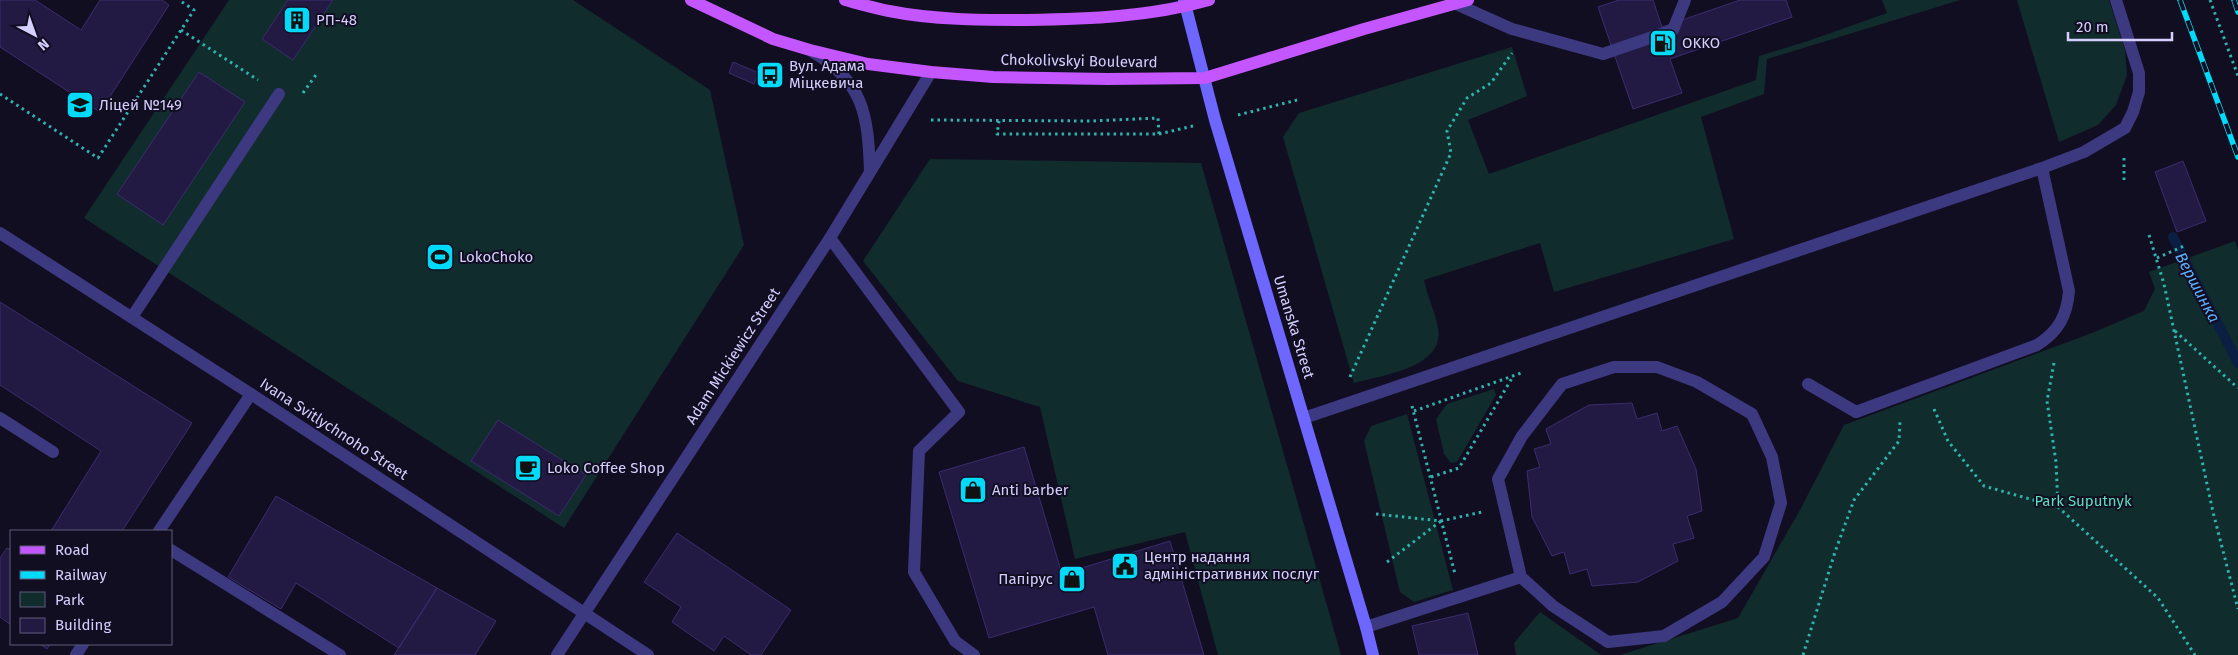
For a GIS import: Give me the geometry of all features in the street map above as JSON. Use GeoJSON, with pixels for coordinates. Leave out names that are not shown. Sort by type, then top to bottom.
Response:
{"type":"FeatureCollection","features":[{"type":"Feature","properties":{"kind":"main road","name":"Chokolivskyi Boulevard"},"geometry":{"type":"LineString","coordinates":[[691,0],[773,39],[868,64],[993,77],[1205,78],[1364,29],[1468,0]]}},
{"type":"Feature","properties":{"kind":"main road"},"geometry":{"type":"LineString","coordinates":[[845,0],[890,12],[974,20],[1082,19],[1209,0]]}},
{"type":"Feature","properties":{"kind":"street"},"geometry":{"type":"LineString","coordinates":[[1456,4],[1512,29],[1603,54],[1673,30],[1685,0]]}},
{"type":"Feature","properties":{"kind":"street"},"geometry":{"type":"LineString","coordinates":[[1304,418],[2042,168],[2084,152],[2125,128],[2140,92],[2139,73],[2116,0]]}},
{"type":"Feature","properties":{"kind":"street","name":"Umanska Street"},"geometry":{"type":"LineString","coordinates":[[1185,3],[1218,130],[1373,655]]}},
{"type":"Feature","properties":{"kind":"street"},"geometry":{"type":"LineString","coordinates":[[810,50],[844,76],[858,94],[869,142],[870,171]]}},
{"type":"Feature","properties":{"kind":"street","name":"Adam Mickiewicz Street"},"geometry":{"type":"LineString","coordinates":[[557,655],[830,238],[931,72]]}},
{"type":"Feature","properties":{"kind":"street"},"geometry":{"type":"LineString","coordinates":[[132,317],[279,94]]}},
{"type":"Feature","properties":{"kind":"street"},"geometry":{"type":"LineString","coordinates":[[1808,384],[1856,412],[2037,345],[2050,336],[2062,320],[2068,304],[2069,291],[2042,168]]}},
{"type":"Feature","properties":{"kind":"street","name":"Ivana Svitlychnoho Street"},"geometry":{"type":"LineString","coordinates":[[0,233],[252,394],[648,655]]}},
{"type":"Feature","properties":{"kind":"street"},"geometry":{"type":"LineString","coordinates":[[830,238],[959,412],[919,451],[914,572],[955,641],[974,655]]}},
{"type":"Feature","properties":{"kind":"street"},"geometry":{"type":"LineString","coordinates":[[1614,367],[1657,367],[1697,382],[1752,414],[1772,457],[1781,503],[1764,556],[1722,602],[1664,636],[1608,642],[1552,606],[1521,577],[1498,479],[1522,436],[1562,384],[1614,367]]}},
{"type":"Feature","properties":{"kind":"street"},"geometry":{"type":"LineString","coordinates":[[160,530],[252,394]]}},
{"type":"Feature","properties":{"kind":"street"},"geometry":{"type":"LineString","coordinates":[[0,418],[53,452]]}},
{"type":"Feature","properties":{"kind":"street"},"geometry":{"type":"LineString","coordinates":[[172,551],[340,655]]}},
{"type":"Feature","properties":{"kind":"street"},"geometry":{"type":"LineString","coordinates":[[1366,627],[1521,577]]}},
{"type":"Feature","properties":{"kind":"path"},"geometry":{"type":"LineString","coordinates":[[0,94],[98,158],[194,10],[179,0]]}},
{"type":"Feature","properties":{"kind":"path"},"geometry":{"type":"LineString","coordinates":[[2210,0],[2238,76]]}},
{"type":"Feature","properties":{"kind":"path"},"geometry":{"type":"LineString","coordinates":[[1348,381],[1451,153],[1447,131],[1467,98],[1491,83],[1511,56],[1516,43],[1512,29]]}},
{"type":"Feature","properties":{"kind":"path"},"geometry":{"type":"LineString","coordinates":[[181,30],[240,69]]}},
{"type":"Feature","properties":{"kind":"path"},"geometry":{"type":"LineString","coordinates":[[304,93],[318,72]]}},
{"type":"Feature","properties":{"kind":"path"},"geometry":{"type":"LineString","coordinates":[[928,120],[1091,121],[1158,118],[1160,134],[997,134],[999,121]]}},
{"type":"Feature","properties":{"kind":"path"},"geometry":{"type":"LineString","coordinates":[[2149,235],[2175,331],[2213,512],[2238,609]]}},
{"type":"Feature","properties":{"kind":"path"},"geometry":{"type":"LineString","coordinates":[[2156,258],[2184,246]]}},
{"type":"Feature","properties":{"kind":"path"},"geometry":{"type":"LineString","coordinates":[[2058,507],[2056,462],[2046,401],[2062,320]]}},
{"type":"Feature","properties":{"kind":"path"},"geometry":{"type":"LineString","coordinates":[[2175,331],[2238,388]]}},
{"type":"Feature","properties":{"kind":"path"},"geometry":{"type":"LineString","coordinates":[[1414,411],[1512,378],[1524,372]]}},
{"type":"Feature","properties":{"kind":"path"},"geometry":{"type":"LineString","coordinates":[[1431,477],[1459,468],[1512,378]]}},
{"type":"Feature","properties":{"kind":"path"},"geometry":{"type":"LineString","coordinates":[[1402,384],[1414,411],[1460,596]]}},
{"type":"Feature","properties":{"kind":"path"},"geometry":{"type":"LineString","coordinates":[[1924,388],[1948,441],[1984,486],[2058,507],[2158,598],[2195,655]]}},
{"type":"Feature","properties":{"kind":"path"},"geometry":{"type":"LineString","coordinates":[[1803,655],[1835,552],[1854,500],[1899,441],[1900,396]]}},
{"type":"Feature","properties":{"kind":"path"},"geometry":{"type":"LineString","coordinates":[[1376,514],[1442,521],[1469,516]]}},
{"type":"Feature","properties":{"kind":"path"},"geometry":{"type":"LineString","coordinates":[[1388,562],[1442,521]]}},
{"type":"Feature","properties":{"kind":"green space","name":"LokoChoko"},"geometry":{"type":"Polygon","coordinates":[[[229,0],[573,0],[710,90],[744,245],[564,528],[84,218],[229,0]]]}},
{"type":"Feature","properties":{"kind":"green space"},"geometry":{"type":"Polygon","coordinates":[[[1882,0],[1960,0],[1767,59],[1764,94],[1701,117],[1734,239],[1554,292],[1540,243],[1424,280],[1438,328],[1438,342],[1432,352],[1422,361],[1409,368],[1354,383],[1283,137],[1299,113],[1512,47],[1527,96],[1468,120],[1489,174],[1756,80],[1759,56],[1887,13],[1882,0]]]}},
{"type":"Feature","properties":{"kind":"green space"},"geometry":{"type":"Polygon","coordinates":[[[2017,0],[2109,0],[2125,50],[2127,75],[2116,105],[2098,125],[2059,142],[2017,0]]]}},
{"type":"Feature","properties":{"kind":"green space"},"geometry":{"type":"Polygon","coordinates":[[[930,159],[1201,163],[1341,655],[1218,655],[1185,532],[1075,559],[1040,407],[958,381],[863,261],[930,159]]]}},
{"type":"Feature","properties":{"kind":"green space","name":"Park Suputnyk"},"geometry":{"type":"Polygon","coordinates":[[[2235,241],[2238,250],[2238,655],[1620,655],[1738,618],[1800,510],[1844,425],[2092,333],[2144,311],[2155,289],[2149,272],[2235,241]]]}},
{"type":"Feature","properties":{"kind":"green space"},"geometry":{"type":"Polygon","coordinates":[[[1494,389],[1496,395],[1457,462],[1451,463],[1444,454],[1436,419],[1447,404],[1494,389]]]}},
{"type":"Feature","properties":{"kind":"green space"},"geometry":{"type":"Polygon","coordinates":[[[1407,414],[1453,590],[1414,602],[1400,592],[1364,441],[1371,426],[1407,414]]]}},
{"type":"Feature","properties":{"kind":"green space"},"geometry":{"type":"Polygon","coordinates":[[[1540,612],[1601,655],[1516,655],[1514,643],[1540,612]]]}},
{"type":"Feature","properties":{"kind":"building"},"geometry":{"type":"Polygon","coordinates":[[[0,0],[35,0],[81,30],[100,0],[162,0],[169,5],[100,112],[0,47],[0,0]]]}},
{"type":"Feature","properties":{"kind":"building","name":"РП-48"},"geometry":{"type":"Polygon","coordinates":[[[288,0],[333,0],[293,60],[262,39],[288,0]]]}},
{"type":"Feature","properties":{"kind":"building","name":"OKKO"},"geometry":{"type":"Polygon","coordinates":[[[1619,0],[1653,0],[1662,27],[1740,0],[1786,0],[1792,17],[1670,59],[1682,93],[1633,109],[1598,7],[1619,0]]]}},
{"type":"Feature","properties":{"kind":"building"},"geometry":{"type":"Polygon","coordinates":[[[733,62],[759,73],[754,84],[729,73],[733,62]]]}},
{"type":"Feature","properties":{"kind":"building"},"geometry":{"type":"Polygon","coordinates":[[[199,72],[245,102],[163,225],[117,194],[199,72]]]}},
{"type":"Feature","properties":{"kind":"building"},"geometry":{"type":"Polygon","coordinates":[[[2183,161],[2206,221],[2177,232],[2155,172],[2183,161]]]}},
{"type":"Feature","properties":{"kind":"building"},"geometry":{"type":"Polygon","coordinates":[[[0,302],[192,423],[123,530],[52,530],[101,451],[0,385],[0,302]]]}},
{"type":"Feature","properties":{"kind":"building"},"geometry":{"type":"Polygon","coordinates":[[[1632,403],[1637,419],[1657,413],[1662,431],[1677,426],[1696,469],[1702,511],[1687,516],[1694,538],[1673,544],[1678,561],[1638,582],[1592,586],[1587,569],[1570,574],[1564,552],[1552,556],[1532,517],[1527,471],[1540,467],[1534,449],[1551,444],[1546,429],[1589,405],[1632,403]]]}},
{"type":"Feature","properties":{"kind":"building","name":"Loko Coffee Shop"},"geometry":{"type":"Polygon","coordinates":[[[498,420],[586,475],[559,516],[471,461],[498,420]]]}},
{"type":"Feature","properties":{"kind":"building"},"geometry":{"type":"Polygon","coordinates":[[[1024,447],[1062,574],[1170,541],[1204,655],[1108,655],[1094,607],[989,638],[939,472],[1024,447]]]}},
{"type":"Feature","properties":{"kind":"building"},"geometry":{"type":"Polygon","coordinates":[[[276,496],[437,588],[399,648],[296,583],[281,609],[228,577],[276,496]]]}},
{"type":"Feature","properties":{"kind":"building"},"geometry":{"type":"Polygon","coordinates":[[[677,533],[791,610],[761,655],[751,655],[724,636],[714,651],[672,622],[681,607],[644,582],[677,533]]]}},
{"type":"Feature","properties":{"kind":"building"},"geometry":{"type":"Polygon","coordinates":[[[7,548],[10,550],[10,624],[0,617],[0,558],[7,548]]]}},
{"type":"Feature","properties":{"kind":"building"},"geometry":{"type":"Polygon","coordinates":[[[437,588],[496,621],[475,655],[394,655],[437,588]]]}},
{"type":"Feature","properties":{"kind":"building"},"geometry":{"type":"Polygon","coordinates":[[[1468,613],[1478,655],[1419,655],[1412,626],[1468,613]]]}},
{"type":"Feature","properties":{"kind":"building"},"geometry":{"type":"Polygon","coordinates":[[[41,645],[49,645],[47,649],[41,645]]]}},
{"type":"Feature","properties":{"kind":"waterway","name":"Вершинка"},"geometry":{"type":"LineString","coordinates":[[2173,237],[2238,363]]}},
{"type":"Feature","properties":{"kind":"railway"},"geometry":{"type":"LineString","coordinates":[[2180,0],[2238,157]]}},
{"type":"Feature","properties":{"kind":"railway"},"geometry":{"type":"LineString","coordinates":[[2234,0],[2238,12]]}},
{"type":"Feature","properties":{"kind":"place","name":"РП-48"},"geometry":{"type":"Point","coordinates":[297,20]}},
{"type":"Feature","properties":{"kind":"place","name":"OKKO"},"geometry":{"type":"Point","coordinates":[1663,43]}},
{"type":"Feature","properties":{"kind":"place","name":"Вул. Адама Міцкевича"},"geometry":{"type":"Point","coordinates":[770,75]}},
{"type":"Feature","properties":{"kind":"place","name":"Ліцей №149"},"geometry":{"type":"Point","coordinates":[80,105]}},
{"type":"Feature","properties":{"kind":"place","name":"LokoChoko"},"geometry":{"type":"Point","coordinates":[440,257]}},
{"type":"Feature","properties":{"kind":"place","name":"Loko Coffee Shop"},"geometry":{"type":"Point","coordinates":[528,468]}},
{"type":"Feature","properties":{"kind":"place","name":"Anti barber"},"geometry":{"type":"Point","coordinates":[973,490]}},
{"type":"Feature","properties":{"kind":"place","name":"Центр надання адміністративних послуг"},"geometry":{"type":"Point","coordinates":[1125,566]}},
{"type":"Feature","properties":{"kind":"place","name":"Папірус"},"geometry":{"type":"Point","coordinates":[1072,579]}}]}
